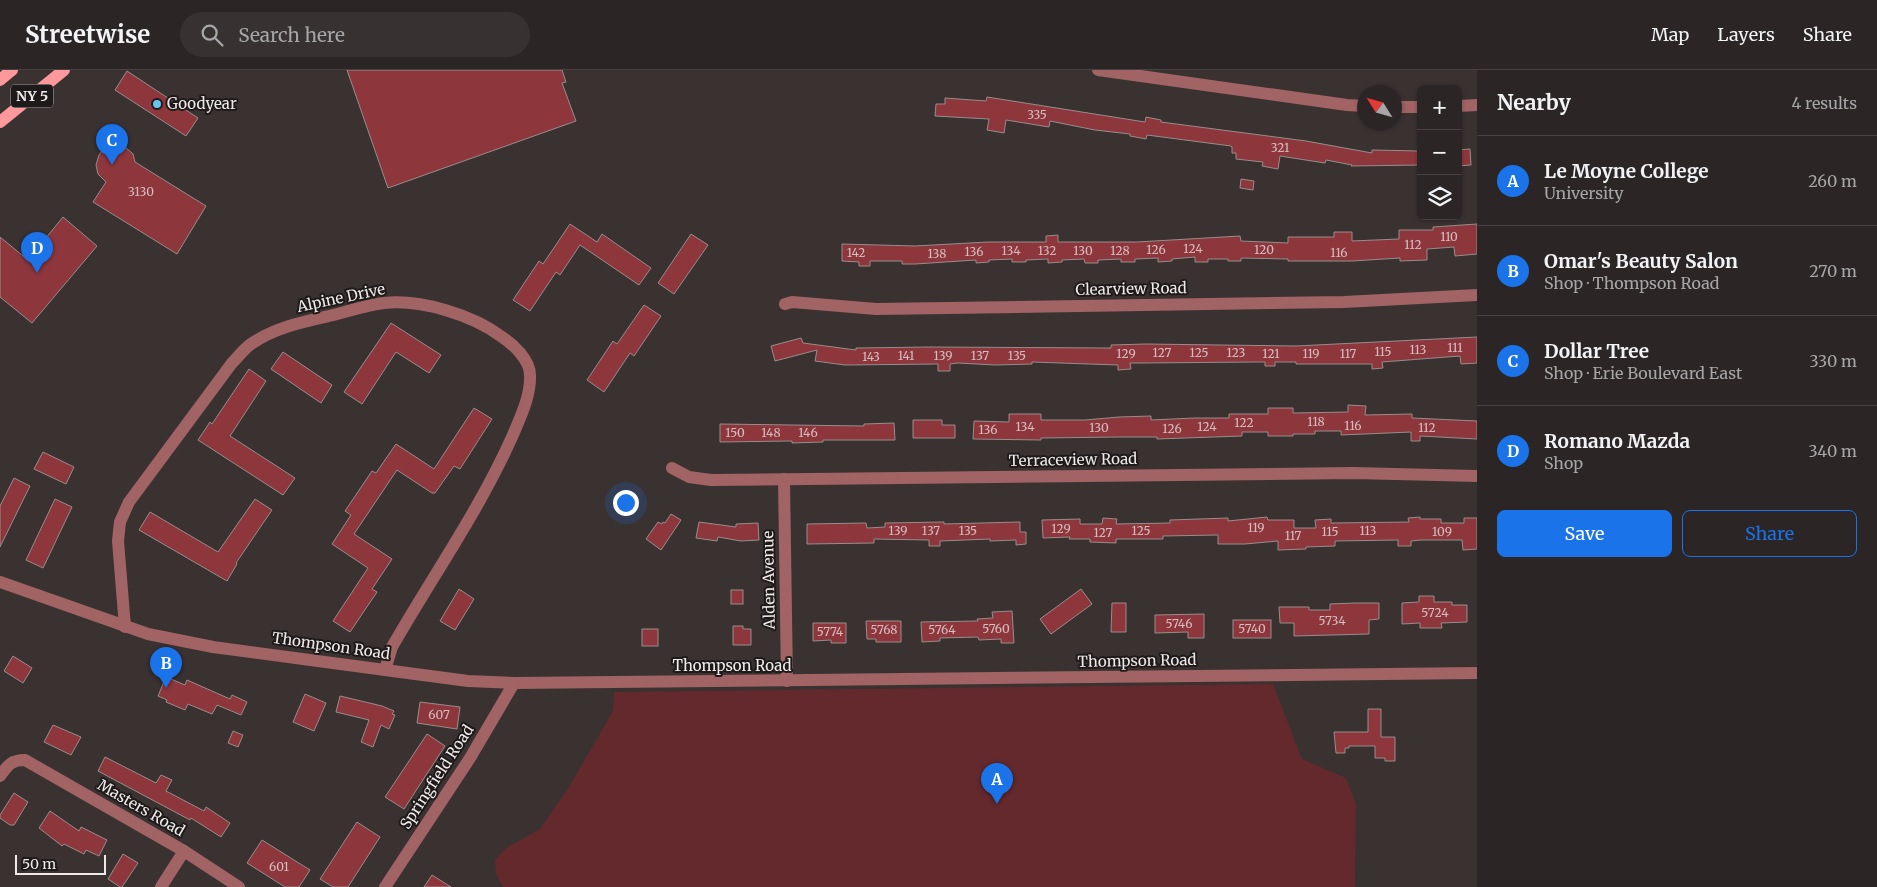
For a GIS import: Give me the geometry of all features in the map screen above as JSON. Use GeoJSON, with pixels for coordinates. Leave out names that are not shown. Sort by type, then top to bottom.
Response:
{"type":"FeatureCollection","features":[{"type":"Feature","properties":{"kind":"main road","name":"NY 5"},"geometry":{"type":"LineString","coordinates":[[0,80],[12,70]]}},
{"type":"Feature","properties":{"kind":"main road","name":"NY 5"},"geometry":{"type":"LineString","coordinates":[[0,122],[64,70]]}},
{"type":"Feature","properties":{"kind":"street"},"geometry":{"type":"LineString","coordinates":[[1098,70],[1357,106]]}},
{"type":"Feature","properties":{"kind":"street"},"geometry":{"type":"LineString","coordinates":[[1462,106],[1477,105]]}},
{"type":"Feature","properties":{"kind":"street"},"geometry":{"type":"LineString","coordinates":[[1402,107],[1417,106]]}},
{"type":"Feature","properties":{"kind":"street","name":"Clearview Road"},"geometry":{"type":"LineString","coordinates":[[785,304],[792,302],[876,309],[1058,307],[1344,302],[1477,295]]}},
{"type":"Feature","properties":{"kind":"street","name":"Alpine Drive"},"geometry":{"type":"LineString","coordinates":[[125,627],[118,541],[120,522],[128,502],[172,441],[238,357],[250,345],[277,330],[294,324],[384,303],[404,303],[432,307],[459,315],[494,331],[511,343],[527,363],[530,377],[522,413],[490,482],[392,647],[385,670]]}},
{"type":"Feature","properties":{"kind":"street","name":"Terraceview Road"},"geometry":{"type":"LineString","coordinates":[[672,468],[689,477],[711,480],[1354,473],[1477,476]]}},
{"type":"Feature","properties":{"kind":"street","name":"Alden Avenue"},"geometry":{"type":"LineString","coordinates":[[784,479],[787,682]]}},
{"type":"Feature","properties":{"kind":"street","name":"Thompson Road"},"geometry":{"type":"LineString","coordinates":[[0,582],[125,627],[148,634],[213,647],[468,681],[514,684],[1477,674]]}},
{"type":"Feature","properties":{"kind":"street","name":"Springfield Road"},"geometry":{"type":"LineString","coordinates":[[385,887],[470,758],[514,684]]}},
{"type":"Feature","properties":{"kind":"street","name":"Masters Road"},"geometry":{"type":"LineString","coordinates":[[0,776],[16,760],[25,760],[184,851],[239,887]]}},
{"type":"Feature","properties":{"kind":"street"},"geometry":{"type":"LineString","coordinates":[[161,887],[184,851]]}},
{"type":"Feature","properties":{"kind":"shaded area"},"geometry":{"type":"Polygon","coordinates":[[[1273,684],[1302,759],[1346,778],[1356,804],[1355,887],[503,887],[496,874],[495,860],[505,849],[540,829],[569,787],[613,711],[614,692],[1273,684]]]}},
{"type":"Feature","properties":{"kind":"building"},"geometry":{"type":"Polygon","coordinates":[[[347,70],[562,70],[566,82],[562,83],[576,121],[388,188],[347,70]]]}},
{"type":"Feature","properties":{"kind":"building","name":"Goodyear"},"geometry":{"type":"Polygon","coordinates":[[[127,71],[198,118],[186,136],[115,90],[127,71]]]}},
{"type":"Feature","properties":{"kind":"building"},"geometry":{"type":"Polygon","coordinates":[[[987,97],[1145,122],[1146,117],[1161,120],[1161,122],[1306,141],[1372,153],[1372,150],[1417,151],[1417,165],[1351,166],[1326,160],[1325,163],[1280,156],[1278,169],[1262,166],[1263,162],[1236,159],[1236,153],[1232,153],[1231,146],[1147,135],[1146,139],[1130,136],[1130,134],[1095,130],[1050,121],[1049,127],[1006,120],[1004,133],[987,130],[989,119],[935,116],[936,104],[945,104],[945,98],[986,101],[987,97]]]}},
{"type":"Feature","properties":{"kind":"building"},"geometry":{"type":"Polygon","coordinates":[[[115,145],[125,147],[133,154],[135,162],[206,206],[177,254],[93,202],[106,182],[98,174],[96,165],[99,155],[105,147],[115,145]]]}},
{"type":"Feature","properties":{"kind":"building"},"geometry":{"type":"Polygon","coordinates":[[[1470,149],[1471,165],[1462,166],[1462,150],[1470,149]]]}},
{"type":"Feature","properties":{"kind":"building"},"geometry":{"type":"Polygon","coordinates":[[[1241,179],[1254,181],[1253,190],[1240,188],[1241,179]]]}},
{"type":"Feature","properties":{"kind":"building"},"geometry":{"type":"Polygon","coordinates":[[[63,217],[97,246],[32,323],[0,297],[0,237],[28,260],[63,217]]]}},
{"type":"Feature","properties":{"kind":"building"},"geometry":{"type":"Polygon","coordinates":[[[570,224],[597,242],[602,234],[651,268],[639,285],[580,245],[560,275],[556,272],[530,311],[513,300],[539,261],[543,264],[570,224]]]}},
{"type":"Feature","properties":{"kind":"building"},"geometry":{"type":"Polygon","coordinates":[[[1477,224],[1477,254],[1455,256],[1454,247],[1427,249],[1427,260],[1400,261],[1400,258],[1352,261],[1288,261],[1288,259],[1241,258],[1241,261],[1208,259],[1208,262],[1195,262],[1195,257],[1158,262],[1158,258],[1135,259],[1135,262],[1121,262],[1121,259],[1098,260],[1098,263],[1085,263],[1084,259],[1048,263],[1048,259],[1026,260],[1026,262],[1012,262],[1012,259],[989,260],[989,262],[976,263],[976,260],[915,264],[902,264],[902,261],[870,261],[870,266],[859,266],[859,262],[842,261],[842,244],[915,246],[988,242],[1046,242],[1046,236],[1058,235],[1058,242],[1137,242],[1240,236],[1241,241],[1288,243],[1288,237],[1334,237],[1334,232],[1352,232],[1352,241],[1399,239],[1399,230],[1433,230],[1433,227],[1477,224]]]}},
{"type":"Feature","properties":{"kind":"building"},"geometry":{"type":"Polygon","coordinates":[[[691,234],[708,245],[674,294],[658,283],[691,234]]]}},
{"type":"Feature","properties":{"kind":"building"},"geometry":{"type":"Polygon","coordinates":[[[644,305],[661,316],[634,356],[630,353],[604,392],[587,380],[613,341],[617,344],[644,305]]]}},
{"type":"Feature","properties":{"kind":"building"},"geometry":{"type":"Polygon","coordinates":[[[391,323],[441,355],[429,373],[396,352],[362,404],[344,392],[391,323]]]}},
{"type":"Feature","properties":{"kind":"building"},"geometry":{"type":"Polygon","coordinates":[[[1477,337],[1477,363],[1461,364],[1460,356],[1382,362],[1383,368],[1372,369],[1372,364],[1296,364],[1296,362],[1275,362],[1275,366],[1265,366],[1265,362],[1255,362],[1130,363],[1131,369],[1118,370],[1118,365],[1032,362],[1032,364],[995,365],[958,363],[950,364],[950,371],[938,371],[938,364],[845,365],[815,361],[817,350],[775,361],[771,346],[801,338],[803,343],[856,350],[856,348],[929,347],[1111,348],[1111,345],[1146,344],[1296,346],[1477,337]]]}},
{"type":"Feature","properties":{"kind":"building"},"geometry":{"type":"Polygon","coordinates":[[[283,352],[332,385],[321,403],[271,369],[283,352]]]}},
{"type":"Feature","properties":{"kind":"building"},"geometry":{"type":"Polygon","coordinates":[[[249,369],[266,381],[230,436],[295,478],[283,495],[198,440],[210,422],[212,424],[249,369]]]}},
{"type":"Feature","properties":{"kind":"building"},"geometry":{"type":"Polygon","coordinates":[[[1348,405],[1366,406],[1365,415],[1412,414],[1412,418],[1477,421],[1477,439],[1420,436],[1420,441],[1411,441],[1411,432],[1341,435],[1341,431],[1315,431],[1315,434],[1293,434],[1293,436],[1268,436],[1268,432],[1242,432],[1242,436],[1157,439],[1157,437],[1119,437],[1041,438],[1041,440],[973,439],[974,421],[1009,422],[1009,414],[1041,414],[1041,420],[1085,420],[1151,416],[1151,420],[1229,418],[1229,414],[1268,414],[1268,408],[1293,408],[1293,413],[1348,412],[1348,405]]]}},
{"type":"Feature","properties":{"kind":"building"},"geometry":{"type":"Polygon","coordinates":[[[474,408],[492,419],[460,469],[454,466],[435,493],[432,493],[397,470],[354,534],[392,559],[372,589],[377,592],[350,632],[333,621],[368,568],[332,544],[351,515],[345,511],[372,471],[376,473],[396,444],[434,469],[474,408]]]}},
{"type":"Feature","properties":{"kind":"building"},"geometry":{"type":"Polygon","coordinates":[[[913,420],[942,420],[942,425],[955,425],[955,438],[913,438],[913,420]]]}},
{"type":"Feature","properties":{"kind":"building"},"geometry":{"type":"Polygon","coordinates":[[[894,423],[895,440],[823,440],[823,442],[792,443],[792,441],[720,442],[720,424],[864,426],[864,424],[894,423]]]}},
{"type":"Feature","properties":{"kind":"building"},"geometry":{"type":"Polygon","coordinates":[[[43,452],[74,467],[66,484],[34,469],[43,452]]]}},
{"type":"Feature","properties":{"kind":"building"},"geometry":{"type":"Polygon","coordinates":[[[14,478],[30,486],[0,547],[0,506],[14,478]]]}},
{"type":"Feature","properties":{"kind":"building"},"geometry":{"type":"Polygon","coordinates":[[[55,499],[72,507],[43,568],[26,560],[55,499]]]}},
{"type":"Feature","properties":{"kind":"building"},"geometry":{"type":"Polygon","coordinates":[[[255,499],[272,510],[236,563],[227,581],[139,530],[150,512],[218,552],[255,499]]]}},
{"type":"Feature","properties":{"kind":"building"},"geometry":{"type":"Polygon","coordinates":[[[671,514],[681,520],[661,550],[646,539],[658,522],[665,523],[671,514]]]}},
{"type":"Feature","properties":{"kind":"building"},"geometry":{"type":"Polygon","coordinates":[[[1267,517],[1268,520],[1294,520],[1294,528],[1316,528],[1315,520],[1331,519],[1331,523],[1409,522],[1408,518],[1420,517],[1420,519],[1441,519],[1441,523],[1464,523],[1464,518],[1477,518],[1477,549],[1463,550],[1462,540],[1421,540],[1411,541],[1411,546],[1398,546],[1398,540],[1335,541],[1335,546],[1278,550],[1278,541],[1218,544],[1218,535],[1163,536],[1163,539],[1116,539],[1116,543],[1090,542],[1090,539],[1069,539],[1070,537],[1043,538],[1042,520],[1080,519],[1080,524],[1102,524],[1103,518],[1117,519],[1116,524],[1170,523],[1170,520],[1228,518],[1228,521],[1267,517]]]}},
{"type":"Feature","properties":{"kind":"building"},"geometry":{"type":"Polygon","coordinates":[[[699,522],[736,527],[736,524],[758,523],[759,540],[741,541],[718,537],[717,541],[696,538],[699,522]]]}},
{"type":"Feature","properties":{"kind":"building"},"geometry":{"type":"Polygon","coordinates":[[[944,522],[944,524],[1020,522],[1020,532],[1026,532],[1026,544],[1016,545],[1016,540],[990,541],[990,539],[940,541],[940,546],[929,546],[929,540],[874,539],[874,543],[807,544],[807,524],[866,523],[867,528],[885,527],[885,523],[944,522]]]}},
{"type":"Feature","properties":{"kind":"building"},"geometry":{"type":"Polygon","coordinates":[[[459,589],[474,599],[455,630],[440,621],[459,589]]]}},
{"type":"Feature","properties":{"kind":"building"},"geometry":{"type":"Polygon","coordinates":[[[1081,589],[1092,604],[1051,634],[1040,619],[1081,589]]]}},
{"type":"Feature","properties":{"kind":"building"},"geometry":{"type":"Polygon","coordinates":[[[731,590],[743,590],[743,604],[731,604],[731,590]]]}},
{"type":"Feature","properties":{"kind":"building"},"geometry":{"type":"Polygon","coordinates":[[[1419,596],[1434,596],[1434,602],[1452,602],[1452,605],[1467,605],[1467,622],[1441,623],[1442,628],[1420,628],[1420,623],[1402,624],[1402,603],[1419,602],[1419,596]]]}},
{"type":"Feature","properties":{"kind":"building"},"geometry":{"type":"Polygon","coordinates":[[[1112,603],[1126,603],[1126,632],[1111,632],[1112,603]]]}},
{"type":"Feature","properties":{"kind":"building"},"geometry":{"type":"Polygon","coordinates":[[[1379,603],[1379,619],[1369,620],[1369,634],[1294,636],[1294,623],[1280,623],[1279,607],[1309,607],[1309,610],[1330,610],[1330,604],[1379,603]]]}},
{"type":"Feature","properties":{"kind":"building"},"geometry":{"type":"Polygon","coordinates":[[[1012,611],[1014,643],[1001,643],[1001,639],[979,640],[978,637],[940,638],[940,641],[922,642],[921,622],[978,621],[977,619],[993,618],[992,612],[1012,611]]]}},
{"type":"Feature","properties":{"kind":"building"},"geometry":{"type":"Polygon","coordinates":[[[1204,614],[1204,638],[1188,638],[1188,632],[1155,633],[1155,615],[1204,614]]]}},
{"type":"Feature","properties":{"kind":"building"},"geometry":{"type":"Polygon","coordinates":[[[1233,620],[1271,620],[1271,638],[1233,638],[1233,620]]]}},
{"type":"Feature","properties":{"kind":"building"},"geometry":{"type":"Polygon","coordinates":[[[866,621],[901,621],[901,642],[876,642],[876,639],[867,639],[866,621]]]}},
{"type":"Feature","properties":{"kind":"building"},"geometry":{"type":"Polygon","coordinates":[[[813,623],[846,623],[846,643],[831,643],[831,640],[813,641],[813,623]]]}},
{"type":"Feature","properties":{"kind":"building"},"geometry":{"type":"Polygon","coordinates":[[[733,626],[743,626],[743,629],[751,629],[751,645],[733,645],[733,626]]]}},
{"type":"Feature","properties":{"kind":"building"},"geometry":{"type":"Polygon","coordinates":[[[642,629],[658,629],[658,646],[642,646],[642,629]]]}},
{"type":"Feature","properties":{"kind":"building"},"geometry":{"type":"Polygon","coordinates":[[[13,656],[32,668],[23,683],[4,671],[13,656]]]}},
{"type":"Feature","properties":{"kind":"building"},"geometry":{"type":"Polygon","coordinates":[[[166,677],[185,685],[187,680],[230,699],[232,695],[247,702],[241,715],[217,705],[212,714],[188,704],[185,710],[166,702],[167,700],[158,696],[166,677]]]}},
{"type":"Feature","properties":{"kind":"building"},"geometry":{"type":"Polygon","coordinates":[[[305,694],[326,703],[314,731],[293,722],[305,694]]]}},
{"type":"Feature","properties":{"kind":"building"},"geometry":{"type":"Polygon","coordinates":[[[340,696],[382,706],[394,711],[392,714],[395,715],[389,729],[381,725],[373,747],[361,742],[369,720],[336,712],[340,696]]]}},
{"type":"Feature","properties":{"kind":"building"},"geometry":{"type":"Polygon","coordinates":[[[420,702],[460,707],[457,729],[417,723],[420,702]]]}},
{"type":"Feature","properties":{"kind":"building"},"geometry":{"type":"Polygon","coordinates":[[[1368,709],[1381,709],[1381,737],[1395,737],[1395,761],[1375,758],[1375,746],[1349,746],[1349,748],[1345,748],[1345,753],[1336,753],[1334,732],[1368,732],[1368,709]]]}},
{"type":"Feature","properties":{"kind":"building"},"geometry":{"type":"Polygon","coordinates":[[[53,725],[81,737],[71,755],[44,742],[53,725]]]}},
{"type":"Feature","properties":{"kind":"building"},"geometry":{"type":"Polygon","coordinates":[[[233,731],[243,735],[238,747],[228,743],[233,731]]]}},
{"type":"Feature","properties":{"kind":"building"},"geometry":{"type":"Polygon","coordinates":[[[427,734],[445,746],[404,809],[385,797],[427,734]]]}},
{"type":"Feature","properties":{"kind":"building"},"geometry":{"type":"Polygon","coordinates":[[[105,757],[156,783],[161,775],[172,780],[166,791],[204,811],[206,807],[230,823],[221,837],[191,818],[190,820],[98,771],[105,757]]]}},
{"type":"Feature","properties":{"kind":"building"},"geometry":{"type":"Polygon","coordinates":[[[14,793],[28,802],[14,825],[10,825],[0,818],[0,815],[14,793]]]}},
{"type":"Feature","properties":{"kind":"building"},"geometry":{"type":"Polygon","coordinates":[[[50,811],[79,831],[81,827],[107,840],[99,856],[86,850],[84,854],[64,844],[62,846],[39,828],[50,811]]]}},
{"type":"Feature","properties":{"kind":"building"},"geometry":{"type":"Polygon","coordinates":[[[357,822],[380,837],[348,887],[333,887],[320,879],[357,822]]]}},
{"type":"Feature","properties":{"kind":"building"},"geometry":{"type":"Polygon","coordinates":[[[262,840],[310,870],[299,887],[285,887],[247,863],[262,840]]]}},
{"type":"Feature","properties":{"kind":"building"},"geometry":{"type":"Polygon","coordinates":[[[123,854],[138,863],[122,887],[120,887],[108,879],[123,854]]]}},
{"type":"Feature","properties":{"kind":"building"},"geometry":{"type":"Polygon","coordinates":[[[432,875],[451,887],[424,887],[432,875]]]}},
{"type":"Feature","properties":{"kind":"place","name":"Goodyear"},"geometry":{"type":"Point","coordinates":[157,104]}},
{"type":"Feature","properties":{"kind":"place","name":"Dollar Tree"},"geometry":{"type":"Point","coordinates":[112,165]}},
{"type":"Feature","properties":{"kind":"place","name":"Romano Mazda"},"geometry":{"type":"Point","coordinates":[37,273]}},
{"type":"Feature","properties":{"kind":"place","name":"Omar's Beauty Salon"},"geometry":{"type":"Point","coordinates":[166,688]}},
{"type":"Feature","properties":{"kind":"place","name":"Le Moyne College"},"geometry":{"type":"Point","coordinates":[997,804]}}]}
